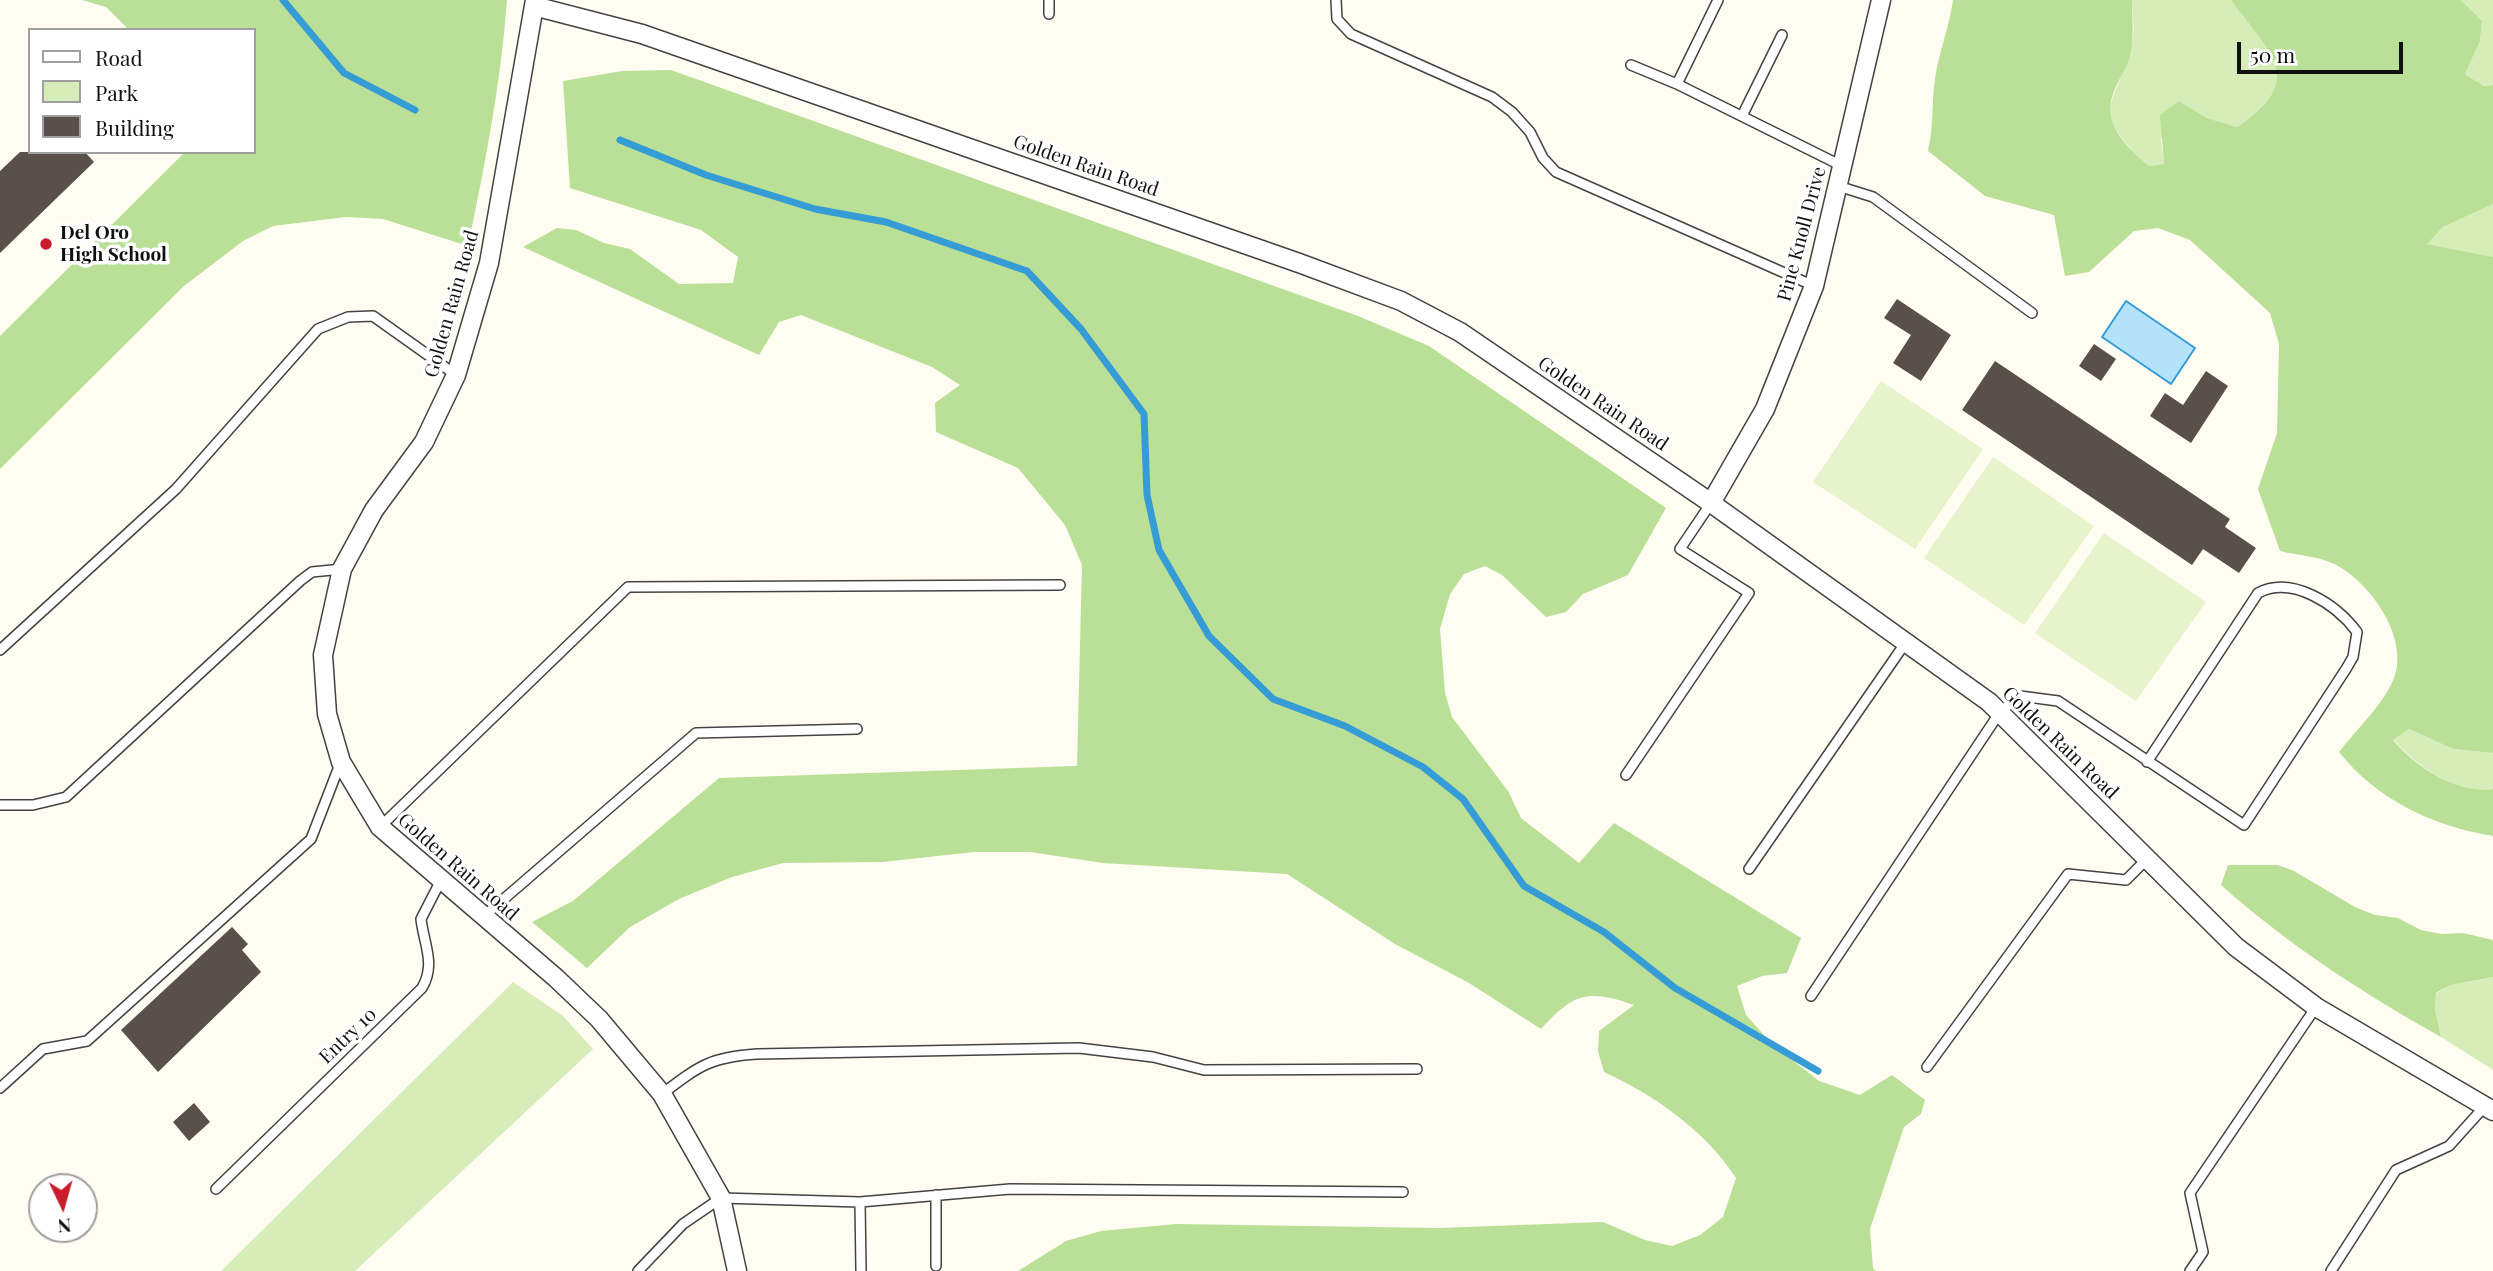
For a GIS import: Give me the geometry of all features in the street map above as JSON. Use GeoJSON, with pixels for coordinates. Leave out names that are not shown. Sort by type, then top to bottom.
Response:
{"type":"FeatureCollection","features":[{"type":"Feature","properties":{"kind":"street","name":"Pine Knoll Drive"},"geometry":{"type":"LineString","coordinates":[[1711,503],[1765,409],[1814,286],[1881,0]]}},
{"type":"Feature","properties":{"kind":"street","name":"Golden Rain Road"},"geometry":{"type":"LineString","coordinates":[[737,1271],[721,1198],[662,1094],[599,1019],[380,827],[341,762],[327,714],[323,655],[342,569],[374,510],[424,442],[456,375],[489,263],[533,2],[642,34],[1401,301],[1460,332],[1711,503],[2000,712],[2236,947],[2316,1007],[2489,1108]]}},
{"type":"Feature","properties":{"kind":"lane"},"geometry":{"type":"LineString","coordinates":[[1049,0],[1049,14]]}},
{"type":"Feature","properties":{"kind":"lane"},"geometry":{"type":"LineString","coordinates":[[1336,0],[1337,19],[1351,34],[1492,97],[1513,112],[1556,172],[1814,286]]}},
{"type":"Feature","properties":{"kind":"lane"},"geometry":{"type":"LineString","coordinates":[[1676,84],[1718,0]]}},
{"type":"Feature","properties":{"kind":"lane"},"geometry":{"type":"LineString","coordinates":[[1742,116],[1782,35]]}},
{"type":"Feature","properties":{"kind":"lane"},"geometry":{"type":"LineString","coordinates":[[1631,65],[1676,84],[1842,166]]}},
{"type":"Feature","properties":{"kind":"lane"},"geometry":{"type":"LineString","coordinates":[[1838,186],[1873,197],[2032,313]]}},
{"type":"Feature","properties":{"kind":"lane"},"geometry":{"type":"LineString","coordinates":[[0,650],[176,489],[318,329],[348,317],[373,316],[456,375]]}},
{"type":"Feature","properties":{"kind":"lane"},"geometry":{"type":"LineString","coordinates":[[1626,775],[1749,593],[1680,549],[1711,503]]}},
{"type":"Feature","properties":{"kind":"lane"},"geometry":{"type":"LineString","coordinates":[[0,805],[33,805],[66,797],[312,572],[342,569]]}},
{"type":"Feature","properties":{"kind":"lane"},"geometry":{"type":"LineString","coordinates":[[380,827],[628,587],[1060,585]]}},
{"type":"Feature","properties":{"kind":"lane"},"geometry":{"type":"LineString","coordinates":[[1811,996],[2000,712],[2020,696],[2058,701],[2147,762],[2244,825],[2349,663],[2357,632],[2348,620],[2303,592],[2283,585],[2258,593],[2147,762]]}},
{"type":"Feature","properties":{"kind":"lane"},"geometry":{"type":"LineString","coordinates":[[1749,869],[1906,642]]}},
{"type":"Feature","properties":{"kind":"lane"},"geometry":{"type":"LineString","coordinates":[[483,917],[696,733],[858,729]]}},
{"type":"Feature","properties":{"kind":"lane"},"geometry":{"type":"LineString","coordinates":[[0,1088],[43,1049],[87,1041],[311,839],[341,762]]}},
{"type":"Feature","properties":{"kind":"lane"},"geometry":{"type":"LineString","coordinates":[[1927,1066],[2068,874],[2126,880],[2147,859]]}},
{"type":"Feature","properties":{"kind":"lane","name":"Entry 10"},"geometry":{"type":"LineString","coordinates":[[216,1188],[422,988],[429,975],[431,962],[421,919],[440,882]]}},
{"type":"Feature","properties":{"kind":"lane"},"geometry":{"type":"LineString","coordinates":[[2190,1271],[2203,1252],[2190,1193],[2316,1007]]}},
{"type":"Feature","properties":{"kind":"lane"},"geometry":{"type":"LineString","coordinates":[[662,1094],[696,1069],[723,1056],[757,1054],[1079,1048],[1153,1057],[1204,1070],[1417,1069]]}},
{"type":"Feature","properties":{"kind":"lane"},"geometry":{"type":"LineString","coordinates":[[2331,1271],[2396,1170],[2449,1146],[2489,1108]]}},
{"type":"Feature","properties":{"kind":"lane"},"geometry":{"type":"LineString","coordinates":[[638,1271],[683,1224],[721,1198],[860,1202],[1010,1189],[1403,1192]]}},
{"type":"Feature","properties":{"kind":"lane"},"geometry":{"type":"LineString","coordinates":[[936,1195],[936,1266]]}},
{"type":"Feature","properties":{"kind":"lane"},"geometry":{"type":"LineString","coordinates":[[860,1202],[861,1270]]}},
{"type":"Feature","properties":{"kind":"green space"},"geometry":{"type":"Polygon","coordinates":[[[82,0],[507,0],[497,93],[468,246],[383,219],[346,217],[273,226],[243,241],[184,286],[0,469],[0,336],[183,154],[256,154],[256,28],[127,28],[106,7],[82,0]]]}},
{"type":"Feature","properties":{"kind":"green space"},"geometry":{"type":"Polygon","coordinates":[[[1953,0],[2132,0],[2131,52],[2113,94],[2111,116],[2125,143],[2149,166],[2164,164],[2160,115],[2179,101],[2207,118],[2237,127],[2259,109],[2272,93],[2277,79],[2275,64],[2258,35],[2231,0],[2461,0],[2482,21],[2480,41],[2465,74],[2484,86],[2493,85],[2493,204],[2443,227],[2427,244],[2493,257],[2493,753],[2453,749],[2409,729],[2393,740],[2425,769],[2451,783],[2493,789],[2493,836],[2449,825],[2408,808],[2371,784],[2339,752],[2377,707],[2389,688],[2397,662],[2396,645],[2391,628],[2372,596],[2346,571],[2313,557],[2280,551],[2258,489],[2277,433],[2279,344],[2270,313],[2190,240],[2158,228],[2134,231],[2089,272],[2065,276],[2054,215],[1985,196],[1928,151],[1934,86],[1953,0]]]}},
{"type":"Feature","properties":{"kind":"green space"},"geometry":{"type":"Polygon","coordinates":[[[2132,0],[2231,0],[2269,50],[2276,64],[2277,78],[2272,93],[2259,109],[2237,127],[2207,118],[2179,101],[2161,139],[2164,164],[2148,166],[2128,146],[2116,130],[2111,117],[2114,93],[2133,38],[2132,0]]]}},
{"type":"Feature","properties":{"kind":"green space"},"geometry":{"type":"Polygon","coordinates":[[[2461,0],[2493,0],[2493,85],[2484,86],[2465,74],[2480,41],[2482,22],[2461,0]]]}},
{"type":"Feature","properties":{"kind":"green space"},"geometry":{"type":"Polygon","coordinates":[[[671,70],[1358,316],[1429,346],[1666,508],[1628,575],[1583,594],[1566,612],[1546,617],[1502,575],[1485,566],[1464,574],[1450,594],[1440,629],[1445,693],[1452,717],[1508,791],[1521,818],[1579,863],[1614,823],[1801,938],[1787,973],[1762,976],[1737,986],[1746,1015],[1771,1043],[1819,1081],[1860,1095],[1892,1075],[1925,1100],[1921,1114],[1904,1127],[1870,1229],[1873,1268],[1876,1271],[1018,1271],[1066,1241],[1101,1231],[1176,1224],[1438,1228],[1603,1222],[1645,1240],[1672,1246],[1700,1235],[1723,1217],[1736,1178],[1723,1161],[1694,1129],[1660,1103],[1604,1072],[1598,1051],[1599,1031],[1634,1005],[1604,997],[1582,998],[1563,1008],[1541,1029],[1469,983],[1395,944],[1287,874],[1103,863],[1030,852],[974,852],[883,862],[783,863],[732,877],[679,899],[630,927],[587,968],[532,922],[573,901],[719,778],[1077,766],[1082,565],[1065,525],[1018,468],[936,432],[935,403],[960,385],[932,367],[801,315],[779,322],[759,355],[523,247],[557,228],[576,230],[604,243],[630,249],[679,284],[733,283],[738,257],[701,230],[570,188],[563,81],[622,71],[671,70]]]}},
{"type":"Feature","properties":{"kind":"green space"},"geometry":{"type":"Polygon","coordinates":[[[2493,204],[2493,257],[2427,244],[2443,227],[2493,204]]]}},
{"type":"Feature","properties":{"kind":"green space"},"geometry":{"type":"Polygon","coordinates":[[[1881,381],[1983,449],[1915,549],[1813,482],[1881,381]]]}},
{"type":"Feature","properties":{"kind":"green space"},"geometry":{"type":"Polygon","coordinates":[[[1993,457],[2094,526],[2024,625],[1924,558],[1993,457]]]}},
{"type":"Feature","properties":{"kind":"green space"},"geometry":{"type":"Polygon","coordinates":[[[2104,533],[2206,602],[2136,701],[2035,633],[2104,533]]]}},
{"type":"Feature","properties":{"kind":"green space"},"geometry":{"type":"Polygon","coordinates":[[[2409,729],[2453,749],[2493,753],[2493,789],[2465,788],[2425,768],[2393,739],[2409,729]]]}},
{"type":"Feature","properties":{"kind":"green space"},"geometry":{"type":"Polygon","coordinates":[[[2228,865],[2278,865],[2375,915],[2398,918],[2421,930],[2441,934],[2463,933],[2493,940],[2493,977],[2450,985],[2436,993],[2435,1009],[2441,1037],[2327,967],[2272,928],[2221,885],[2228,865]]]}},
{"type":"Feature","properties":{"kind":"green space"},"geometry":{"type":"Polygon","coordinates":[[[2493,977],[2493,1070],[2441,1037],[2435,1008],[2436,994],[2450,985],[2493,977]]]}},
{"type":"Feature","properties":{"kind":"green space"},"geometry":{"type":"Polygon","coordinates":[[[513,982],[563,1016],[593,1049],[355,1271],[221,1271],[513,982]]]}},
{"type":"Feature","properties":{"kind":"water"},"geometry":{"type":"Polygon","coordinates":[[[2126,301],[2195,348],[2171,384],[2102,337],[2126,301]]]}},
{"type":"Feature","properties":{"kind":"building"},"geometry":{"type":"Polygon","coordinates":[[[20,152],[87,154],[94,162],[0,253],[0,171],[20,152]]]}},
{"type":"Feature","properties":{"kind":"building"},"geometry":{"type":"Polygon","coordinates":[[[1897,299],[1951,335],[1921,381],[1893,363],[1911,335],[1884,318],[1897,299]]]}},
{"type":"Feature","properties":{"kind":"building"},"geometry":{"type":"Polygon","coordinates":[[[2094,344],[2116,359],[2101,381],[2079,366],[2094,344]]]}},
{"type":"Feature","properties":{"kind":"building"},"geometry":{"type":"Polygon","coordinates":[[[1995,361],[2230,519],[2225,527],[2256,548],[2239,573],[2203,549],[2192,565],[1962,410],[1995,361]]]}},
{"type":"Feature","properties":{"kind":"building"},"geometry":{"type":"Polygon","coordinates":[[[2206,371],[2228,386],[2191,443],[2150,416],[2165,393],[2183,405],[2206,371]]]}},
{"type":"Feature","properties":{"kind":"building"},"geometry":{"type":"Polygon","coordinates":[[[232,927],[248,944],[242,950],[261,972],[158,1072],[121,1030],[232,927]]]}},
{"type":"Feature","properties":{"kind":"building"},"geometry":{"type":"Polygon","coordinates":[[[194,1103],[210,1122],[189,1141],[173,1122],[194,1103]]]}},
{"type":"Feature","properties":{"kind":"waterway"},"geometry":{"type":"LineString","coordinates":[[283,0],[344,73],[415,110]]}},
{"type":"Feature","properties":{"kind":"waterway"},"geometry":{"type":"LineString","coordinates":[[620,140],[706,175],[815,209],[886,222],[1027,271],[1081,329],[1144,414],[1147,495],[1159,550],[1209,636],[1273,699],[1345,726],[1423,767],[1463,799],[1524,886],[1604,932],[1675,988],[1818,1071]]}},
{"type":"Feature","properties":{"kind":"place","name":"Del Oro High School"},"geometry":{"type":"Point","coordinates":[46,244]}}]}
